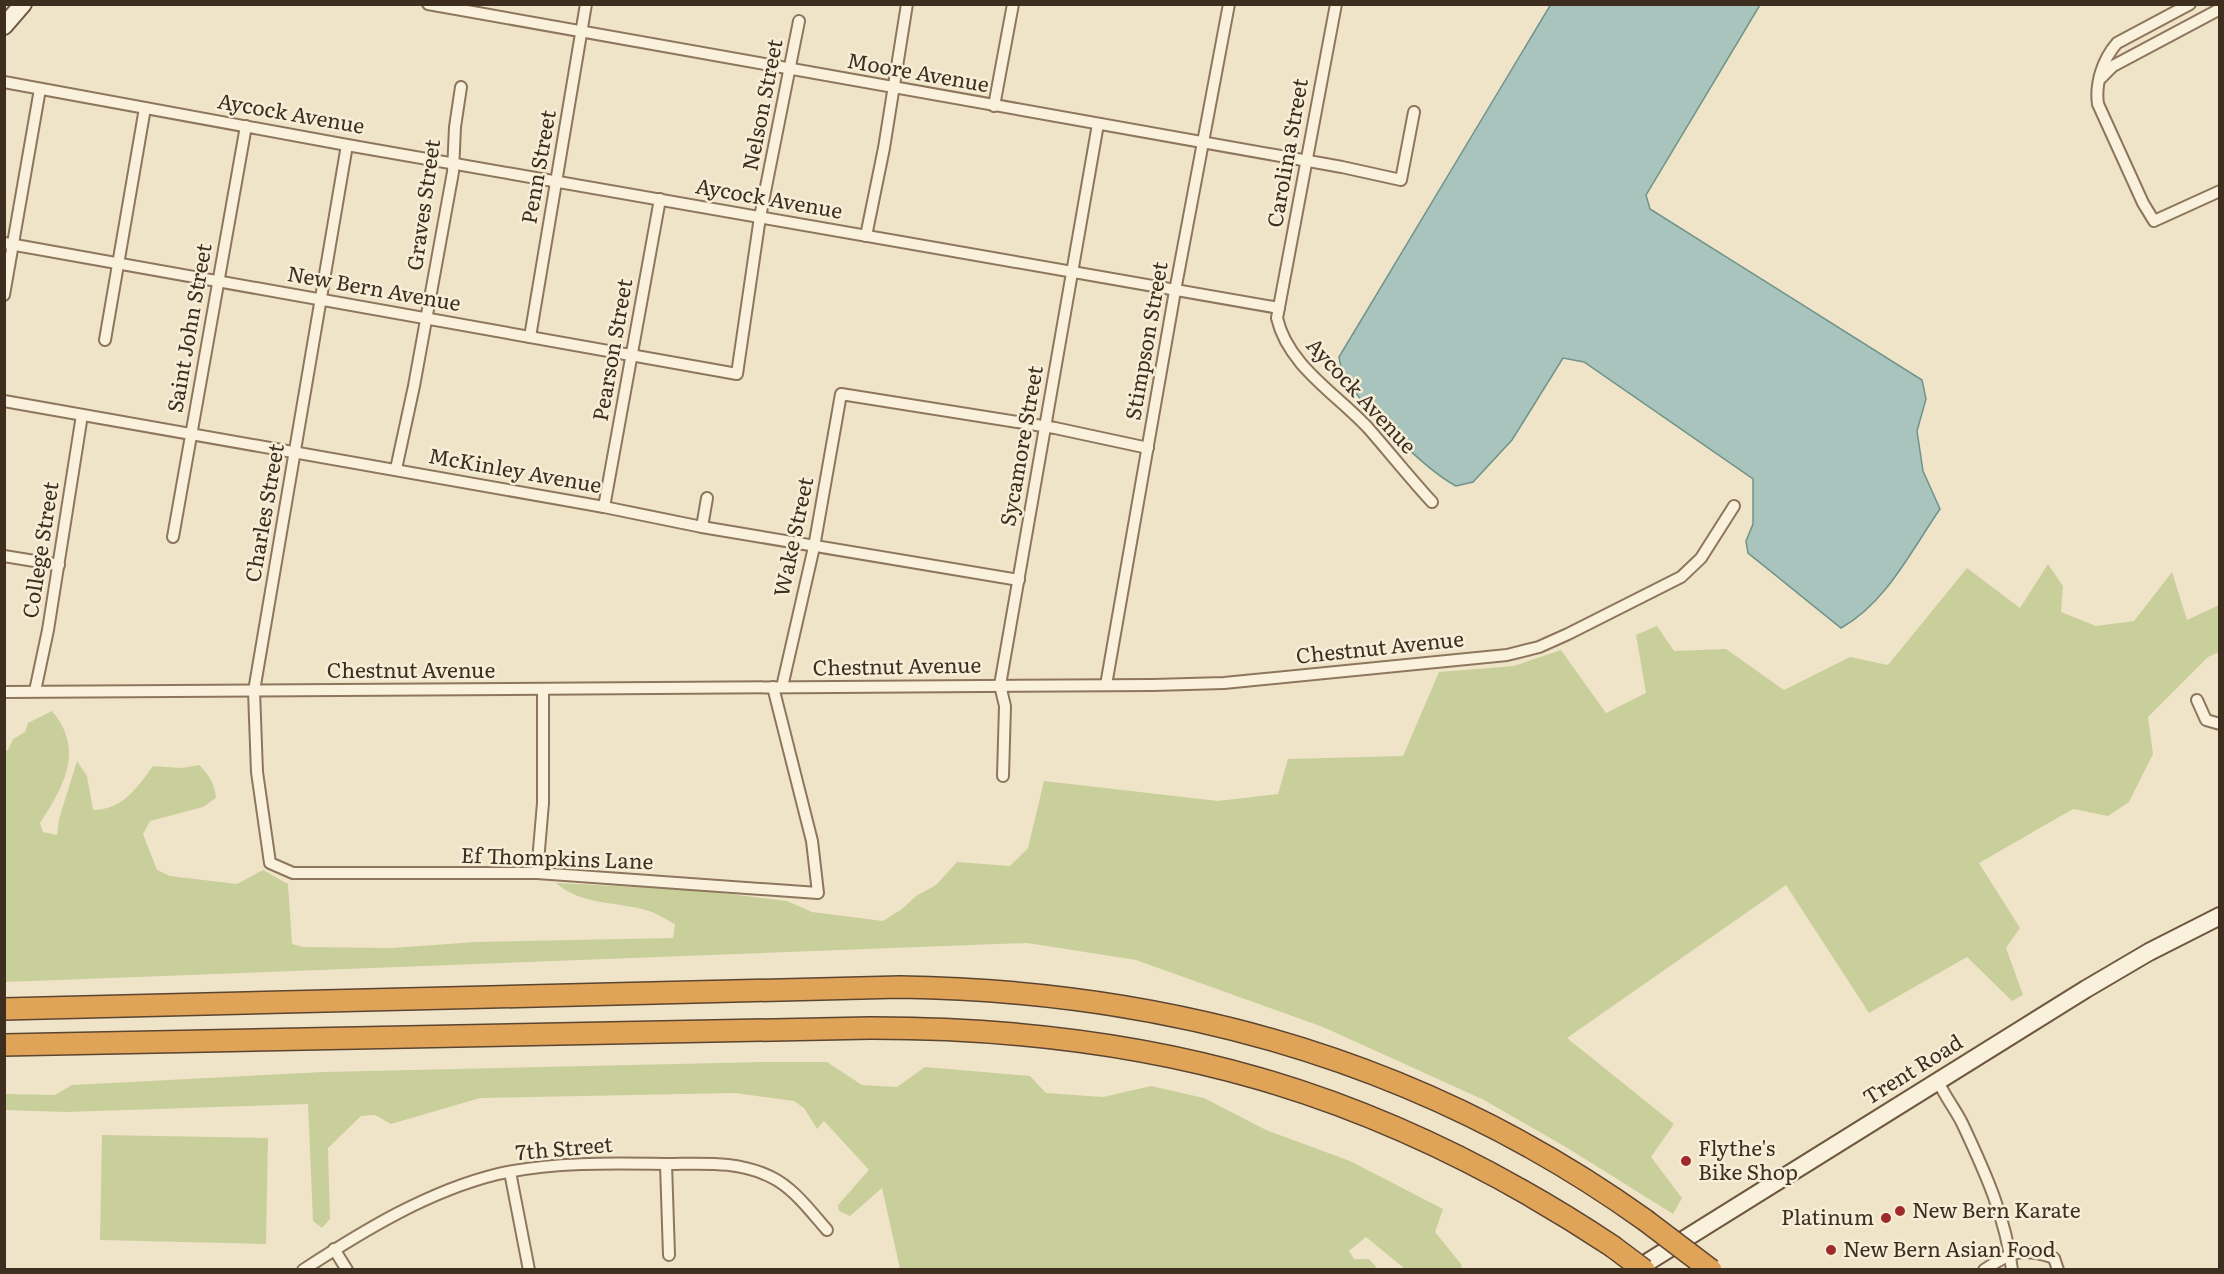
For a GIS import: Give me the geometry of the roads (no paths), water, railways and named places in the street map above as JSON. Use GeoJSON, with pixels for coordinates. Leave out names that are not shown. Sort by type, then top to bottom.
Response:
{"type":"FeatureCollection","features":[{"type":"Feature","properties":{"kind":"highway"},"geometry":{"type":"LineString","coordinates":[[4,1009],[900,987],[990,990],[1079,998],[1214,1024],[1276,1041],[1368,1072],[1496,1129],[1585,1180],[1645,1220],[1711,1269]]}},
{"type":"Feature","properties":{"kind":"highway"},"geometry":{"type":"LineString","coordinates":[[4,1045],[871,1028],[975,1029],[1081,1039],[1133,1047],[1234,1070],[1335,1102],[1394,1126],[1478,1165],[1526,1191],[1644,1269]]}},
{"type":"Feature","properties":{"kind":"street"},"geometry":{"type":"LineString","coordinates":[[4,26],[23,4]]}},
{"type":"Feature","properties":{"kind":"street","name":"Moore Avenue"},"geometry":{"type":"LineString","coordinates":[[428,4],[1401,180],[1414,112]]}},
{"type":"Feature","properties":{"kind":"street","name":"Penn Street"},"geometry":{"type":"LineString","coordinates":[[530,337],[586,4]]}},
{"type":"Feature","properties":{"kind":"street"},"geometry":{"type":"LineString","coordinates":[[866,236],[907,4]]}},
{"type":"Feature","properties":{"kind":"street"},"geometry":{"type":"LineString","coordinates":[[994,106],[1013,4]]}},
{"type":"Feature","properties":{"kind":"street","name":"Stimpson Street"},"geometry":{"type":"LineString","coordinates":[[1106,685],[1175,291],[1229,4]]}},
{"type":"Feature","properties":{"kind":"street","name":"Carolina Street"},"geometry":{"type":"LineString","coordinates":[[1279,308],[1336,4]]}},
{"type":"Feature","properties":{"kind":"street"},"geometry":{"type":"LineString","coordinates":[[2190,4],[2117,43],[2108,53],[2097,86],[2098,104],[2143,203],[2154,221],[2220,191]]}},
{"type":"Feature","properties":{"kind":"street"},"geometry":{"type":"LineString","coordinates":[[2100,78],[2113,66],[2220,9]]}},
{"type":"Feature","properties":{"kind":"street","name":"Nelson Street"},"geometry":{"type":"LineString","coordinates":[[737,374],[760,217],[799,21]]}},
{"type":"Feature","properties":{"kind":"street","name":"Aycock Avenue"},"geometry":{"type":"LineString","coordinates":[[4,82],[347,145],[1279,308],[1277,318],[1282,334],[1300,363],[1368,428],[1432,502]]}},
{"type":"Feature","properties":{"kind":"street","name":"Graves Street"},"geometry":{"type":"LineString","coordinates":[[396,469],[427,318],[453,163],[461,87]]}},
{"type":"Feature","properties":{"kind":"street"},"geometry":{"type":"LineString","coordinates":[[4,295],[9,244],[40,89]]}},
{"type":"Feature","properties":{"kind":"street"},"geometry":{"type":"LineString","coordinates":[[105,340],[145,108]]}},
{"type":"Feature","properties":{"kind":"street","name":"Sycamore Street"},"geometry":{"type":"LineString","coordinates":[[1003,776],[1005,706],[1000,685],[1098,124]]}},
{"type":"Feature","properties":{"kind":"street","name":"Saint John Street"},"geometry":{"type":"LineString","coordinates":[[173,537],[246,126]]}},
{"type":"Feature","properties":{"kind":"street","name":"Charles Street"},"geometry":{"type":"LineString","coordinates":[[293,873],[270,863],[267,850],[256,772],[254,691],[347,145]]}},
{"type":"Feature","properties":{"kind":"street","name":"Pearson Street"},"geometry":{"type":"LineString","coordinates":[[603,507],[660,199]]}},
{"type":"Feature","properties":{"kind":"street","name":"New Bern Avenue"},"geometry":{"type":"LineString","coordinates":[[9,244],[322,298],[737,374]]}},
{"type":"Feature","properties":{"kind":"street","name":"Wake Street"},"geometry":{"type":"LineString","coordinates":[[818,893],[812,842],[778,687],[814,547],[841,394],[1046,427]]}},
{"type":"Feature","properties":{"kind":"street","name":"McKinley Avenue"},"geometry":{"type":"LineString","coordinates":[[4,401],[396,469],[814,547],[1018,580]]}},
{"type":"Feature","properties":{"kind":"street","name":"College Street"},"geometry":{"type":"LineString","coordinates":[[35,692],[82,415]]}},
{"type":"Feature","properties":{"kind":"street"},"geometry":{"type":"LineString","coordinates":[[1046,427],[1148,448]]}},
{"type":"Feature","properties":{"kind":"street"},"geometry":{"type":"LineString","coordinates":[[702,527],[707,498]]}},
{"type":"Feature","properties":{"kind":"street","name":"Chestnut Avenue"},"geometry":{"type":"LineString","coordinates":[[4,692],[543,690],[1224,683],[1518,653],[1568,634],[1681,577],[1701,558],[1734,506]]}},
{"type":"Feature","properties":{"kind":"street"},"geometry":{"type":"LineString","coordinates":[[4,556],[58,565]]}},
{"type":"Feature","properties":{"kind":"street"},"geometry":{"type":"LineString","coordinates":[[537,873],[543,803],[543,690]]}},
{"type":"Feature","properties":{"kind":"street"},"geometry":{"type":"LineString","coordinates":[[2197,700],[2206,720],[2220,724]]}},
{"type":"Feature","properties":{"kind":"street","name":"Ef Thompkins Lane"},"geometry":{"type":"LineString","coordinates":[[293,873],[537,873],[818,893]]}},
{"type":"Feature","properties":{"kind":"street","name":"Trent Road"},"geometry":{"type":"LineString","coordinates":[[1635,1269],[2140,957],[2220,916]]}},
{"type":"Feature","properties":{"kind":"street"},"geometry":{"type":"LineString","coordinates":[[1938,1081],[1962,1123],[1991,1186],[2003,1220],[2012,1269]]}},
{"type":"Feature","properties":{"kind":"street","name":"7th Street"},"geometry":{"type":"LineString","coordinates":[[303,1269],[334,1249],[433,1196],[465,1183],[510,1172],[566,1166],[722,1163],[750,1167],[774,1178],[793,1193],[827,1230]]}},
{"type":"Feature","properties":{"kind":"street"},"geometry":{"type":"LineString","coordinates":[[666,1164],[669,1255]]}},
{"type":"Feature","properties":{"kind":"street"},"geometry":{"type":"LineString","coordinates":[[510,1172],[529,1269]]}},
{"type":"Feature","properties":{"kind":"street"},"geometry":{"type":"LineString","coordinates":[[334,1249],[347,1269]]}},
{"type":"Feature","properties":{"kind":"street"},"geometry":{"type":"LineString","coordinates":[[1984,1269],[2010,1253],[2034,1251],[2054,1258],[2058,1269]]}},
{"type":"Feature","properties":{"kind":"water"},"geometry":{"type":"Polygon","coordinates":[[[1551,4],[1760,5],[1646,195],[1650,209],[1922,380],[1926,399],[1917,431],[1923,471],[1940,509],[1908,559],[1884,590],[1871,605],[1841,628],[1748,553],[1746,541],[1753,524],[1753,479],[1584,362],[1563,358],[1512,440],[1473,482],[1456,486],[1428,466],[1379,420],[1352,388],[1343,373],[1339,357],[1551,4]]]}},
{"type":"Feature","properties":{"kind":"place","name":"Flythe's Bike Shop"},"geometry":{"type":"Point","coordinates":[1686,1161]}},
{"type":"Feature","properties":{"kind":"place","name":"New Bern Karate"},"geometry":{"type":"Point","coordinates":[1900,1211]}},
{"type":"Feature","properties":{"kind":"place","name":"Platinum"},"geometry":{"type":"Point","coordinates":[1886,1218]}},
{"type":"Feature","properties":{"kind":"place","name":"New Bern Asian Food"},"geometry":{"type":"Point","coordinates":[1831,1250]}}]}
